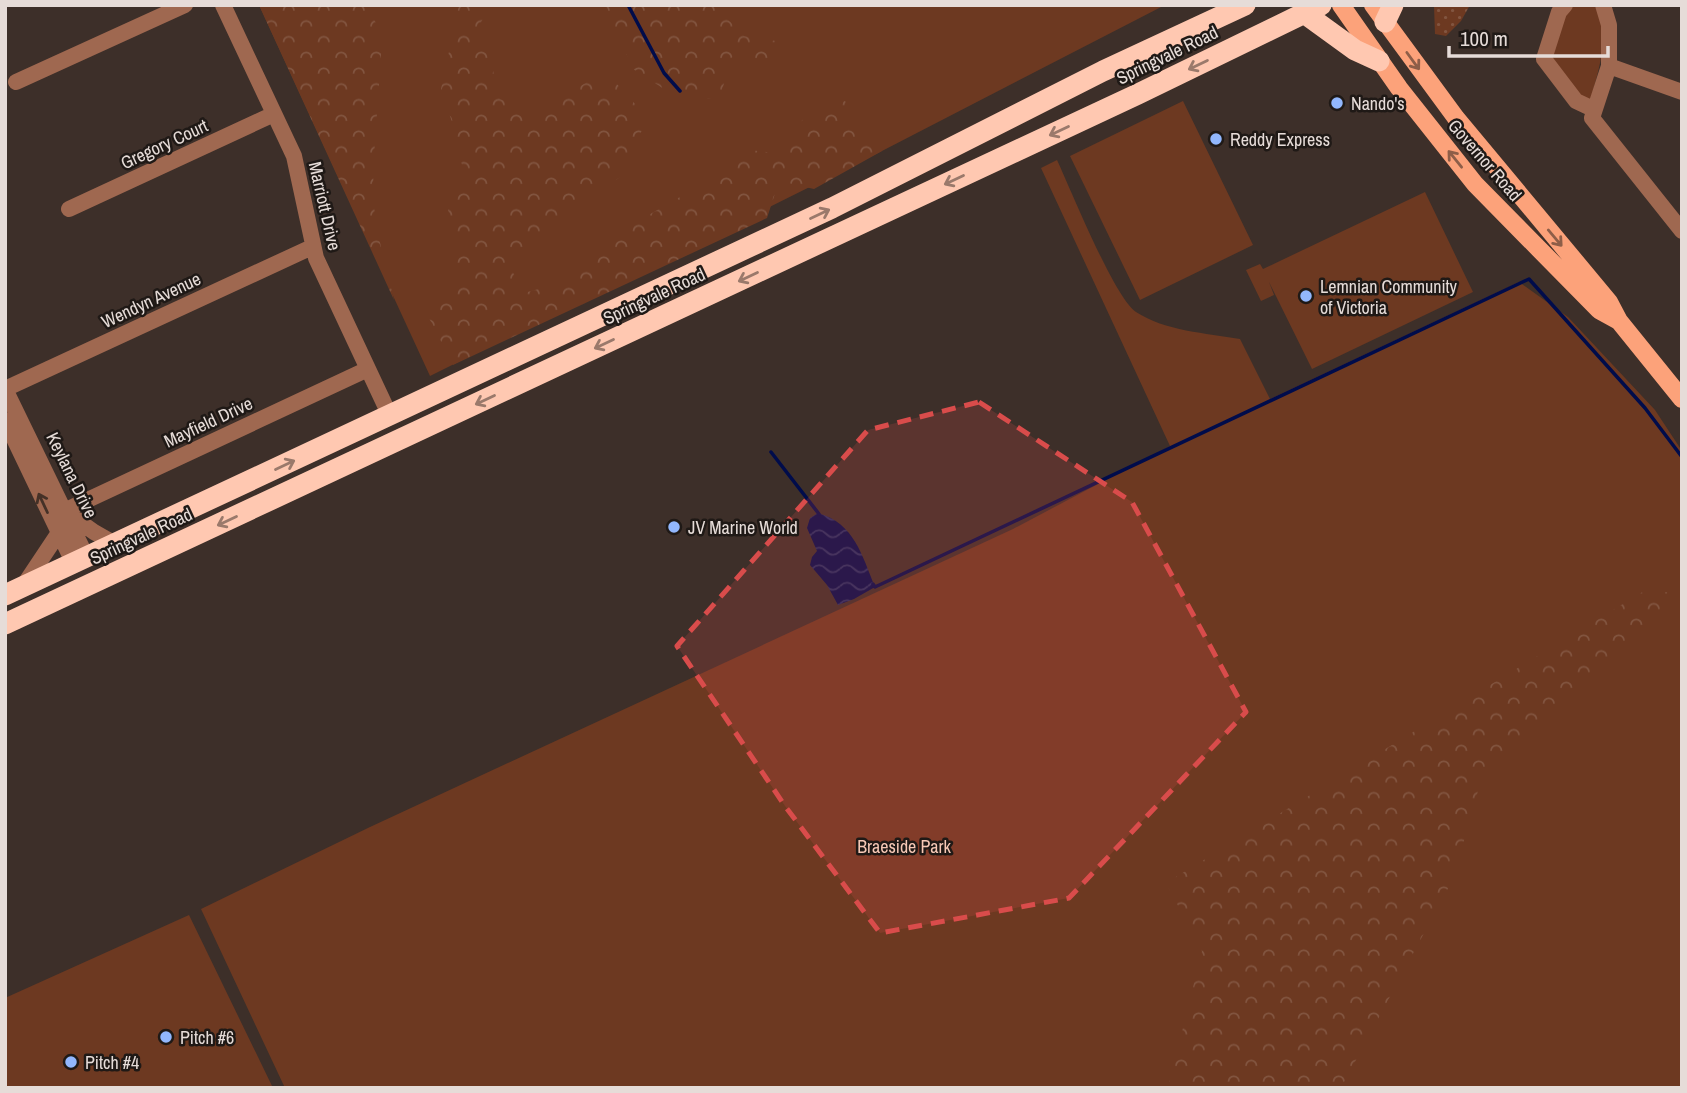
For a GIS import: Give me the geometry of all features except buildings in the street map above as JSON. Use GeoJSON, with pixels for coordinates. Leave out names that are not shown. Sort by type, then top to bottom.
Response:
{"type":"FeatureCollection","features":[{"type":"Feature","properties":{"kind":"highway","name":"Springvale Road"},"geometry":{"type":"LineString","coordinates":[[13,592],[832,208],[1096,75],[1245,5]]}},
{"type":"Feature","properties":{"kind":"highway","name":"Springvale Road"},"geometry":{"type":"LineString","coordinates":[[5,624],[1071,126],[1312,9]]}},
{"type":"Feature","properties":{"kind":"highway"},"geometry":{"type":"LineString","coordinates":[[1312,9],[1355,50],[1379,61]]}},
{"type":"Feature","properties":{"kind":"highway","name":"Keylana Drive"},"geometry":{"type":"LineString","coordinates":[[80,561],[92,584]]}},
{"type":"Feature","properties":{"kind":"main road","name":"Governor Road"},"geometry":{"type":"LineString","coordinates":[[1341,5],[1440,142],[1484,194],[1599,310],[1619,321]]}},
{"type":"Feature","properties":{"kind":"main road","name":"Governor Road"},"geometry":{"type":"LineString","coordinates":[[1384,11],[1456,118],[1609,302],[1619,321],[1682,399]]}},
{"type":"Feature","properties":{"kind":"street"},"geometry":{"type":"LineString","coordinates":[[16,82],[185,5]]}},
{"type":"Feature","properties":{"kind":"street","name":"Marriott Drive"},"geometry":{"type":"LineString","coordinates":[[223,5],[296,163],[312,247],[390,416]]}},
{"type":"Feature","properties":{"kind":"street"},"geometry":{"type":"LineString","coordinates":[[1565,5],[1559,12],[1544,59],[1576,101],[1594,109]]}},
{"type":"Feature","properties":{"kind":"street"},"geometry":{"type":"LineString","coordinates":[[1603,5],[1609,25],[1609,65],[1592,118],[1682,231]]}},
{"type":"Feature","properties":{"kind":"street"},"geometry":{"type":"LineString","coordinates":[[1609,65],[1682,92]]}},
{"type":"Feature","properties":{"kind":"street","name":"Gregory Court"},"geometry":{"type":"LineString","coordinates":[[69,209],[275,114]]}},
{"type":"Feature","properties":{"kind":"street","name":"Wendyn Avenue"},"geometry":{"type":"LineString","coordinates":[[5,389],[312,247]]}},
{"type":"Feature","properties":{"kind":"street","name":"Mayfield Drive"},"geometry":{"type":"LineString","coordinates":[[64,511],[368,369]]}},
{"type":"Feature","properties":{"kind":"street","name":"Keylana Drive"},"geometry":{"type":"LineString","coordinates":[[5,389],[64,511],[80,561]]}},
{"type":"Feature","properties":{"kind":"street","name":"Keylana Drive"},"geometry":{"type":"LineString","coordinates":[[7,430],[58,534],[80,561]]}},
{"type":"Feature","properties":{"kind":"street"},"geometry":{"type":"LineString","coordinates":[[64,511],[94,533],[115,544]]}},
{"type":"Feature","properties":{"kind":"street"},"geometry":{"type":"LineString","coordinates":[[13,592],[58,534]]}},
{"type":"Feature","properties":{"kind":"highlighted area"},"geometry":{"type":"Polygon","coordinates":[[[979,402],[1132,502],[1246,712],[1069,898],[880,933],[785,806],[677,646],[868,430],[979,402]]]}},
{"type":"Feature","properties":{"kind":"green space"},"geometry":{"type":"Polygon","coordinates":[[[259,5],[1165,5],[882,151],[430,376],[259,5]]]}},
{"type":"Feature","properties":{"kind":"green space"},"geometry":{"type":"Polygon","coordinates":[[[259,5],[366,5],[376,23],[382,40],[373,172],[375,222],[394,300],[259,5]]]}},
{"type":"Feature","properties":{"kind":"green space"},"geometry":{"type":"Polygon","coordinates":[[[459,5],[494,5],[481,22],[500,99],[538,112],[605,71],[647,117],[625,173],[527,249],[510,267],[524,293],[560,283],[619,232],[706,182],[750,150],[782,154],[807,112],[845,101],[882,151],[814,189],[779,181],[767,218],[453,365],[429,318],[459,281],[448,209],[462,165],[441,89],[459,5]]]}},
{"type":"Feature","properties":{"kind":"green space"},"geometry":{"type":"Polygon","coordinates":[[[605,5],[714,5],[744,36],[782,42],[770,69],[732,57],[720,97],[684,102],[633,69],[605,5]]]}},
{"type":"Feature","properties":{"kind":"green space"},"geometry":{"type":"Polygon","coordinates":[[[1434,5],[1470,5],[1461,21],[1446,36],[1435,34],[1434,5]]]}},
{"type":"Feature","properties":{"kind":"green space"},"geometry":{"type":"Polygon","coordinates":[[[1577,5],[1594,5],[1602,27],[1602,53],[1590,101],[1581,101],[1548,53],[1563,12],[1577,5]]]}},
{"type":"Feature","properties":{"kind":"green space"},"geometry":{"type":"Polygon","coordinates":[[[1183,101],[1253,245],[1140,300],[1070,156],[1183,101]]]}},
{"type":"Feature","properties":{"kind":"green space","name":"Braeside Park"},"geometry":{"type":"Polygon","coordinates":[[[1057,160],[1105,265],[1127,302],[1136,312],[1160,323],[1240,339],[1270,399],[1519,282],[1568,317],[1655,410],[1682,451],[1682,1088],[285,1088],[201,909],[370,827],[1013,529],[1170,446],[1041,168],[1057,160]]]}},
{"type":"Feature","properties":{"kind":"green space"},"geometry":{"type":"Polygon","coordinates":[[[1425,192],[1473,292],[1312,369],[1269,282],[1274,295],[1261,301],[1246,270],[1260,264],[1263,269],[1425,192]]]}},
{"type":"Feature","properties":{"kind":"green space"},"geometry":{"type":"Polygon","coordinates":[[[1649,588],[1682,596],[1682,602],[1615,665],[1484,770],[1453,879],[1341,1088],[1168,1088],[1202,951],[1166,883],[1649,588]]]}},
{"type":"Feature","properties":{"kind":"green space","name":"Pitch #6"},"geometry":{"type":"Polygon","coordinates":[[[189,915],[273,1088],[5,1088],[5,998],[189,915]]]}},
{"type":"Feature","properties":{"kind":"water"},"geometry":{"type":"Polygon","coordinates":[[[818,513],[840,524],[848,532],[861,552],[875,587],[838,605],[827,585],[810,565],[817,551],[807,528],[810,518],[818,513]]]}},
{"type":"Feature","properties":{"kind":"waterway"},"geometry":{"type":"LineString","coordinates":[[628,5],[664,73],[680,91]]}},
{"type":"Feature","properties":{"kind":"waterway"},"geometry":{"type":"LineString","coordinates":[[873,584],[875,587],[1529,279],[1645,408],[1682,457]]}},
{"type":"Feature","properties":{"kind":"waterway"},"geometry":{"type":"LineString","coordinates":[[771,452],[819,514]]}},
{"type":"Feature","properties":{"kind":"place","name":"Nando's"},"geometry":{"type":"Point","coordinates":[1337,103]}},
{"type":"Feature","properties":{"kind":"place","name":"Reddy Express"},"geometry":{"type":"Point","coordinates":[1216,139]}},
{"type":"Feature","properties":{"kind":"place","name":"Lemnian Community of Victoria"},"geometry":{"type":"Point","coordinates":[1306,296]}},
{"type":"Feature","properties":{"kind":"place","name":"JV Marine World"},"geometry":{"type":"Point","coordinates":[674,527]}},
{"type":"Feature","properties":{"kind":"place","name":"Pitch #6"},"geometry":{"type":"Point","coordinates":[166,1037]}},
{"type":"Feature","properties":{"kind":"place","name":"Pitch #4"},"geometry":{"type":"Point","coordinates":[71,1062]}}]}
